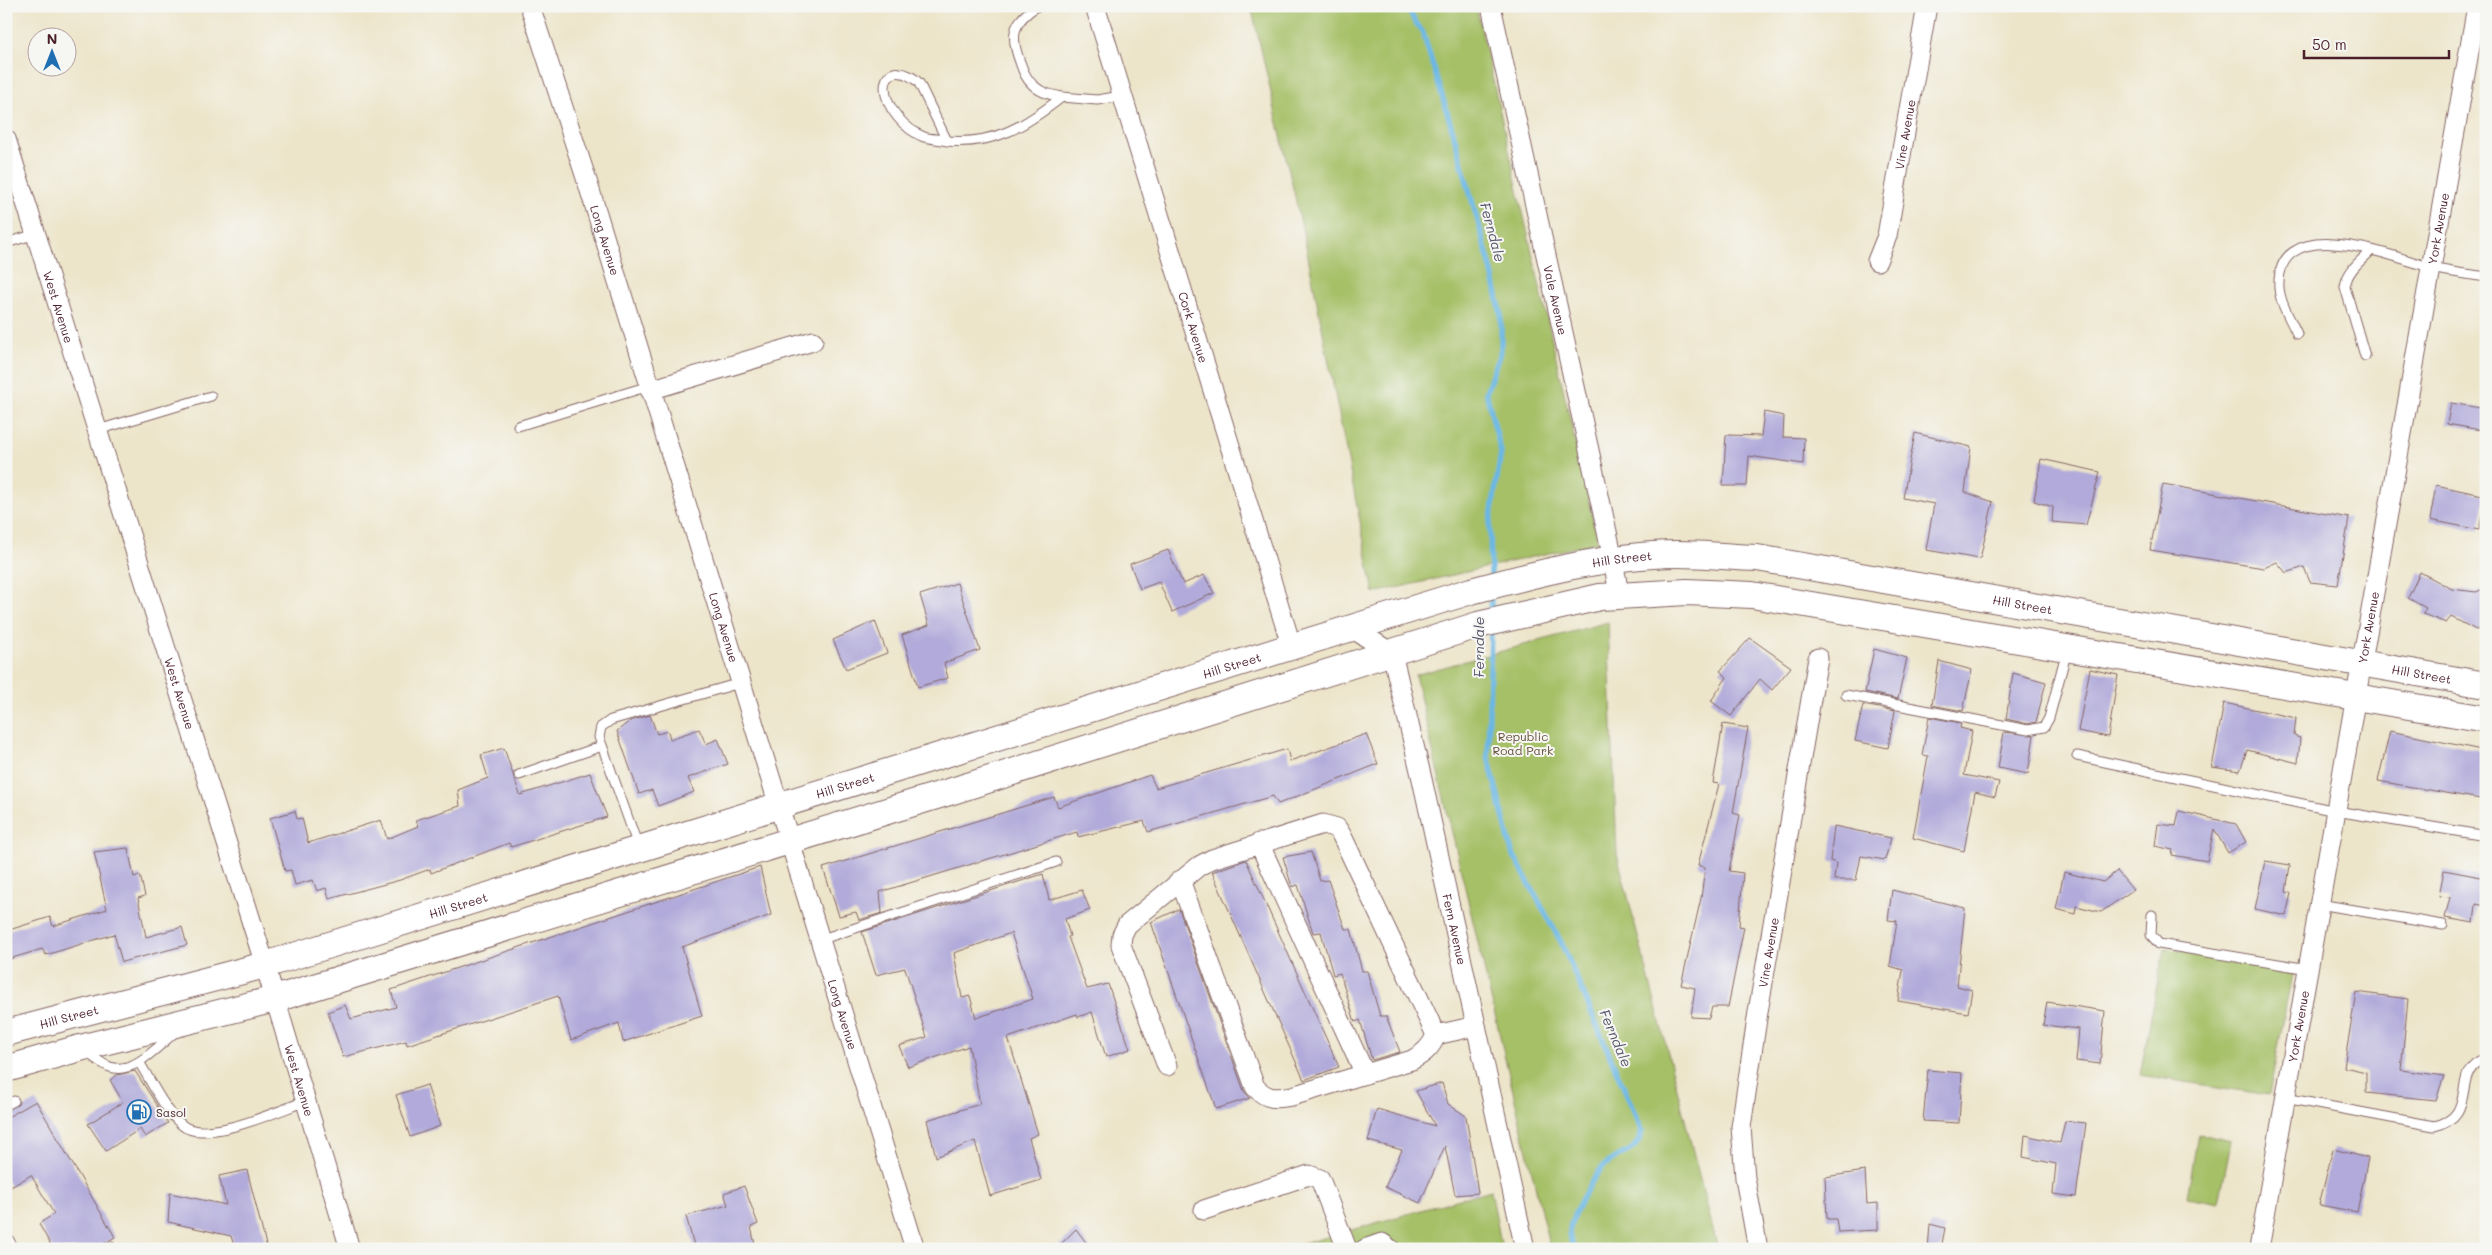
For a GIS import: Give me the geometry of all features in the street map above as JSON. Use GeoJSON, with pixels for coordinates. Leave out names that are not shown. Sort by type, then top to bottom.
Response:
{"type":"FeatureCollection","features":[{"type":"Feature","properties":{"kind":"main road","name":"Hill Street"},"geometry":{"type":"LineString","coordinates":[[6,1033],[265,965],[1471,591],[1529,575],[1613,559],[1678,554],[1757,558],[2486,685]]}},
{"type":"Feature","properties":{"kind":"main road"},"geometry":{"type":"LineString","coordinates":[[6,1069],[80,1048],[275,999],[1478,625],[1539,609],[1619,595],[1713,592],[1752,595],[2486,719]]}},
{"type":"Feature","properties":{"kind":"street","name":"Long Avenue"},"geometry":{"type":"LineString","coordinates":[[530,6],[915,1249]]}},
{"type":"Feature","properties":{"kind":"street","name":"Cork Avenue"},"geometry":{"type":"LineString","coordinates":[[1095,6],[1292,648]]}},
{"type":"Feature","properties":{"kind":"street","name":"Vale Avenue"},"geometry":{"type":"LineString","coordinates":[[1491,6],[1613,559],[1619,595]]}},
{"type":"Feature","properties":{"kind":"street","name":"Vine Avenue"},"geometry":{"type":"LineString","coordinates":[[1877,261],[1888,236],[1926,6]]}},
{"type":"Feature","properties":{"kind":"street","name":"York Avenue"},"geometry":{"type":"LineString","coordinates":[[2259,1249],[2476,6]]}},
{"type":"Feature","properties":{"kind":"street","name":"West Avenue"},"geometry":{"type":"LineString","coordinates":[[6,139],[265,965],[350,1249]]}},
{"type":"Feature","properties":{"kind":"street"},"geometry":{"type":"LineString","coordinates":[[649,388],[813,342]]}},
{"type":"Feature","properties":{"kind":"street"},"geometry":{"type":"LineString","coordinates":[[1353,629],[1392,653]]}},
{"type":"Feature","properties":{"kind":"street","name":"Fern Avenue"},"geometry":{"type":"LineString","coordinates":[[1392,653],[1422,779],[1525,1249]]}},
{"type":"Feature","properties":{"kind":"street","name":"Vine Avenue"},"geometry":{"type":"LineString","coordinates":[[1758,1249],[1745,1178],[1741,1127],[1758,1012],[1818,658]]}},
{"type":"Feature","properties":{"kind":"street"},"geometry":{"type":"LineString","coordinates":[[1167,1066],[1121,945],[1122,935],[1127,925],[1180,880],[1212,859],[1323,824],[1337,828],[1436,1035],[1432,1044],[1422,1054],[1412,1060],[1292,1096],[1275,1099],[1263,1096],[1255,1087],[1180,880]]}},
{"type":"Feature","properties":{"kind":"street"},"geometry":{"type":"LineString","coordinates":[[1259,844],[1364,1074]]}},
{"type":"Feature","properties":{"kind":"street"},"geometry":{"type":"LineString","coordinates":[[1436,1035],[1476,1026]]}},
{"type":"Feature","properties":{"kind":"street"},"geometry":{"type":"LineString","coordinates":[[1204,1210],[1308,1175],[1315,1176],[1320,1179],[1347,1249]]}},
{"type":"Feature","properties":{"kind":"street"},"geometry":{"type":"LineString","coordinates":[[1365,1249],[1382,1243],[1390,1249]]}},
{"type":"Feature","properties":{"kind":"lane"},"geometry":{"type":"LineString","coordinates":[[1037,6],[1019,20],[1014,32],[1014,46],[1024,75],[1034,86],[1045,93],[1062,97],[1097,100],[1122,96]]}},
{"type":"Feature","properties":{"kind":"lane"},"geometry":{"type":"LineString","coordinates":[[947,141],[919,83],[912,76],[902,72],[894,73],[888,79],[885,88],[888,100],[897,116],[911,130],[925,137],[947,141],[962,142],[994,138],[1020,127],[1062,97]]}},
{"type":"Feature","properties":{"kind":"lane"},"geometry":{"type":"LineString","coordinates":[[6,243],[36,234]]}},
{"type":"Feature","properties":{"kind":"lane"},"geometry":{"type":"LineString","coordinates":[[2297,334],[2279,288],[2282,271],[2289,256],[2298,248],[2311,243],[2331,243],[2371,250],[2431,267],[2486,277]]}},
{"type":"Feature","properties":{"kind":"lane"},"geometry":{"type":"LineString","coordinates":[[2365,356],[2346,288],[2346,279],[2351,270],[2371,250]]}},
{"type":"Feature","properties":{"kind":"lane"},"geometry":{"type":"LineString","coordinates":[[518,426],[649,388]]}},
{"type":"Feature","properties":{"kind":"lane"},"geometry":{"type":"LineString","coordinates":[[98,430],[211,396]]}},
{"type":"Feature","properties":{"kind":"lane"},"geometry":{"type":"LineString","coordinates":[[1846,695],[2028,730],[2044,727],[2049,718],[2068,648]]}},
{"type":"Feature","properties":{"kind":"lane"},"geometry":{"type":"LineString","coordinates":[[639,849],[599,737],[601,727],[611,720],[740,683]]}},
{"type":"Feature","properties":{"kind":"lane"},"geometry":{"type":"LineString","coordinates":[[519,775],[602,746]]}},
{"type":"Feature","properties":{"kind":"lane"},"geometry":{"type":"LineString","coordinates":[[2077,756],[2336,811],[2486,836]]}},
{"type":"Feature","properties":{"kind":"lane"},"geometry":{"type":"LineString","coordinates":[[819,940],[1056,862]]}},
{"type":"Feature","properties":{"kind":"lane"},"geometry":{"type":"LineString","coordinates":[[2319,904],[2443,925]]}},
{"type":"Feature","properties":{"kind":"lane"},"geometry":{"type":"LineString","coordinates":[[2152,915],[2151,935],[2159,944],[2308,969]]}},
{"type":"Feature","properties":{"kind":"lane"},"geometry":{"type":"LineString","coordinates":[[80,1048],[111,1067],[124,1067],[138,1062],[189,1021]]}},
{"type":"Feature","properties":{"kind":"lane"},"geometry":{"type":"LineString","coordinates":[[2285,1098],[2434,1126],[2448,1123],[2458,1115],[2469,1070],[2476,1061],[2486,1058]]}},
{"type":"Feature","properties":{"kind":"lane"},"geometry":{"type":"LineString","coordinates":[[138,1062],[174,1118],[188,1130],[207,1132],[223,1129],[306,1101]]}},
{"type":"Feature","properties":{"kind":"lane"},"geometry":{"type":"LineString","coordinates":[[6,1235],[14,1249]]}},
{"type":"Feature","properties":{"kind":"green space"},"geometry":{"type":"Polygon","coordinates":[[[1251,6],[1476,6],[1598,542],[1374,593],[1304,236],[1251,6]]]}},
{"type":"Feature","properties":{"kind":"green space","name":"Republic Road Park"},"geometry":{"type":"Polygon","coordinates":[[[1608,622],[1617,854],[1718,1249],[1550,1249],[1415,675],[1608,622]]]}},
{"type":"Feature","properties":{"kind":"green space"},"geometry":{"type":"Polygon","coordinates":[[[2164,948],[2293,969],[2269,1095],[2140,1075],[2164,948]]]}},
{"type":"Feature","properties":{"kind":"green space"},"geometry":{"type":"Polygon","coordinates":[[[2198,1134],[2231,1141],[2219,1203],[2187,1197],[2198,1134]]]}},
{"type":"Feature","properties":{"kind":"green space"},"geometry":{"type":"Polygon","coordinates":[[[1491,1190],[1502,1249],[1285,1249],[1491,1190]]]}},
{"type":"Feature","properties":{"kind":"building"},"geometry":{"type":"Polygon","coordinates":[[[2451,403],[2486,409],[2486,431],[2447,424],[2451,403]]]}},
{"type":"Feature","properties":{"kind":"building"},"geometry":{"type":"Polygon","coordinates":[[[1764,412],[1784,416],[1783,437],[1804,438],[1803,464],[1749,456],[1747,486],[1723,486],[1726,435],[1761,436],[1764,412]]]}},
{"type":"Feature","properties":{"kind":"building"},"geometry":{"type":"Polygon","coordinates":[[[1915,433],[1971,447],[1965,492],[1993,502],[1980,559],[1926,550],[1934,504],[1903,498],[1915,433]]]}},
{"type":"Feature","properties":{"kind":"building"},"geometry":{"type":"Polygon","coordinates":[[[2041,459],[2100,472],[2086,525],[2052,522],[2053,507],[2034,501],[2041,459]]]}},
{"type":"Feature","properties":{"kind":"building"},"geometry":{"type":"Polygon","coordinates":[[[2163,484],[2349,518],[2338,585],[2310,582],[2304,567],[2286,573],[2277,562],[2264,568],[2150,550],[2163,484]]]}},
{"type":"Feature","properties":{"kind":"building"},"geometry":{"type":"Polygon","coordinates":[[[2436,485],[2486,496],[2479,530],[2430,520],[2436,485]]]}},
{"type":"Feature","properties":{"kind":"building"},"geometry":{"type":"Polygon","coordinates":[[[1168,550],[1183,584],[1204,575],[1214,593],[1172,612],[1159,582],[1140,589],[1130,564],[1168,550]]]}},
{"type":"Feature","properties":{"kind":"building"},"geometry":{"type":"Polygon","coordinates":[[[2420,572],[2452,589],[2476,592],[2486,588],[2486,627],[2476,630],[2451,617],[2446,623],[2423,614],[2426,608],[2408,598],[2420,572]]]}},
{"type":"Feature","properties":{"kind":"building"},"geometry":{"type":"Polygon","coordinates":[[[957,583],[980,650],[944,663],[948,678],[918,687],[902,635],[929,625],[920,595],[957,583]]]}},
{"type":"Feature","properties":{"kind":"building"},"geometry":{"type":"Polygon","coordinates":[[[875,621],[887,653],[846,669],[833,640],[875,621]]]}},
{"type":"Feature","properties":{"kind":"building"},"geometry":{"type":"Polygon","coordinates":[[[1750,638],[1791,667],[1772,690],[1760,679],[1731,716],[1711,701],[1727,677],[1720,671],[1750,638]]]}},
{"type":"Feature","properties":{"kind":"building"},"geometry":{"type":"Polygon","coordinates":[[[1874,649],[1907,658],[1898,699],[1865,692],[1874,649]]]}},
{"type":"Feature","properties":{"kind":"building"},"geometry":{"type":"Polygon","coordinates":[[[1939,661],[1972,670],[1963,711],[1932,705],[1939,661]]]}},
{"type":"Feature","properties":{"kind":"building"},"geometry":{"type":"Polygon","coordinates":[[[2090,669],[2118,675],[2108,737],[2078,731],[2090,669]]]}},
{"type":"Feature","properties":{"kind":"building"},"geometry":{"type":"Polygon","coordinates":[[[2013,673],[2046,682],[2036,722],[2028,724],[2006,719],[2013,673]]]}},
{"type":"Feature","properties":{"kind":"building"},"geometry":{"type":"Polygon","coordinates":[[[2224,703],[2296,718],[2294,736],[2300,738],[2298,763],[2247,750],[2240,771],[2212,767],[2224,703]]]}},
{"type":"Feature","properties":{"kind":"building"},"geometry":{"type":"Polygon","coordinates":[[[1863,705],[1895,711],[1888,748],[1855,741],[1863,705]]]}},
{"type":"Feature","properties":{"kind":"building"},"geometry":{"type":"Polygon","coordinates":[[[650,715],[657,734],[668,731],[670,739],[699,729],[706,744],[718,739],[728,764],[688,778],[694,792],[658,806],[652,790],[639,794],[617,731],[630,721],[650,715]]]}},
{"type":"Feature","properties":{"kind":"building"},"geometry":{"type":"Polygon","coordinates":[[[1929,717],[1961,723],[1960,728],[1972,731],[1964,775],[1999,782],[1995,797],[1975,792],[1964,851],[1913,838],[1928,756],[1922,755],[1929,717]]]}},
{"type":"Feature","properties":{"kind":"building"},"geometry":{"type":"Polygon","coordinates":[[[1723,724],[1748,728],[1733,813],[1740,815],[1729,871],[1743,873],[1739,926],[1744,927],[1728,1007],[1712,1007],[1709,1018],[1691,1017],[1695,988],[1681,985],[1701,898],[1705,868],[1698,865],[1719,784],[1713,783],[1723,724]]]}},
{"type":"Feature","properties":{"kind":"building"},"geometry":{"type":"Polygon","coordinates":[[[2390,731],[2486,751],[2486,800],[2378,781],[2390,731]]]}},
{"type":"Feature","properties":{"kind":"building"},"geometry":{"type":"Polygon","coordinates":[[[2004,732],[2034,735],[2028,774],[1998,768],[2004,732]]]}},
{"type":"Feature","properties":{"kind":"building"},"geometry":{"type":"Polygon","coordinates":[[[1366,734],[1378,764],[1278,804],[1273,796],[1148,832],[1144,821],[1078,837],[1077,832],[880,892],[882,913],[859,920],[856,912],[839,916],[823,868],[1054,797],[1058,807],[1150,775],[1156,788],[1287,749],[1290,761],[1366,734]]]}},
{"type":"Feature","properties":{"kind":"building"},"geometry":{"type":"Polygon","coordinates":[[[504,748],[520,795],[590,773],[607,817],[511,847],[509,843],[431,873],[430,869],[400,880],[329,899],[326,888],[317,891],[313,880],[295,885],[291,870],[285,871],[270,818],[295,811],[297,819],[302,818],[308,843],[381,820],[387,839],[418,826],[416,820],[460,806],[458,790],[488,778],[481,755],[504,748]]]}},
{"type":"Feature","properties":{"kind":"building"},"geometry":{"type":"Polygon","coordinates":[[[2179,811],[2236,824],[2246,842],[2228,853],[2214,829],[2207,861],[2172,855],[2173,850],[2155,846],[2158,824],[2176,826],[2179,811]]]}},
{"type":"Feature","properties":{"kind":"building"},"geometry":{"type":"Polygon","coordinates":[[[1834,826],[1891,838],[1885,860],[1861,856],[1856,880],[1834,880],[1836,863],[1830,861],[1834,826]]]}},
{"type":"Feature","properties":{"kind":"building"},"geometry":{"type":"Polygon","coordinates":[[[128,848],[134,877],[140,875],[145,896],[138,898],[146,937],[182,927],[187,945],[122,962],[114,934],[46,955],[42,949],[6,960],[6,931],[50,917],[53,926],[107,909],[94,852],[128,848]]]}},
{"type":"Feature","properties":{"kind":"building"},"geometry":{"type":"Polygon","coordinates":[[[1311,852],[1320,881],[1328,880],[1345,929],[1351,929],[1362,971],[1367,971],[1380,1016],[1386,1016],[1400,1052],[1372,1060],[1360,1020],[1355,1022],[1340,973],[1333,975],[1321,932],[1313,933],[1298,885],[1292,887],[1283,857],[1311,852]]]}},
{"type":"Feature","properties":{"kind":"building"},"geometry":{"type":"Polygon","coordinates":[[[1246,860],[1339,1067],[1304,1080],[1212,872],[1246,860]]]}},
{"type":"Feature","properties":{"kind":"building"},"geometry":{"type":"Polygon","coordinates":[[[2265,861],[2290,865],[2286,892],[2291,893],[2286,916],[2255,909],[2265,861]]]}},
{"type":"Feature","properties":{"kind":"building"},"geometry":{"type":"Polygon","coordinates":[[[760,867],[771,915],[682,947],[702,1016],[623,1042],[619,1023],[571,1040],[558,996],[407,1045],[406,1041],[343,1057],[328,1012],[345,1005],[351,1019],[396,1007],[391,990],[760,867]]]}},
{"type":"Feature","properties":{"kind":"building"},"geometry":{"type":"Polygon","coordinates":[[[2444,870],[2486,878],[2486,906],[2476,904],[2474,923],[2445,918],[2450,897],[2439,896],[2444,870]]]}},
{"type":"Feature","properties":{"kind":"building"},"geometry":{"type":"Polygon","coordinates":[[[2117,871],[2133,890],[2101,912],[2076,906],[2075,914],[2056,909],[2064,872],[2103,882],[2117,871]]]}},
{"type":"Feature","properties":{"kind":"building"},"geometry":{"type":"Polygon","coordinates":[[[1043,874],[1049,900],[1082,890],[1090,910],[1065,919],[1070,936],[1068,937],[1087,989],[1108,984],[1130,1049],[1106,1057],[1092,1012],[1078,1017],[1077,1014],[1008,1038],[1038,1134],[1029,1138],[1041,1180],[990,1196],[975,1141],[936,1157],[927,1120],[980,1104],[969,1046],[908,1067],[899,1046],[927,1037],[905,968],[876,975],[862,932],[1043,874]],[[1011,933],[954,953],[962,998],[970,996],[976,1018],[1033,999],[1011,933]]]}},
{"type":"Feature","properties":{"kind":"building"},"geometry":{"type":"Polygon","coordinates":[[[1892,890],[1965,908],[1957,986],[1972,990],[1968,1013],[1898,1001],[1903,970],[1890,966],[1897,921],[1888,920],[1892,890]]]}},
{"type":"Feature","properties":{"kind":"building"},"geometry":{"type":"Polygon","coordinates":[[[1179,909],[1244,1091],[1250,1098],[1216,1109],[1151,922],[1179,909]]]}},
{"type":"Feature","properties":{"kind":"building"},"geometry":{"type":"Polygon","coordinates":[[[2356,992],[2408,999],[2401,1070],[2444,1076],[2436,1100],[2366,1093],[2366,1072],[2344,1067],[2356,992]]]}},
{"type":"Feature","properties":{"kind":"building"},"geometry":{"type":"Polygon","coordinates":[[[2047,1002],[2105,1011],[2100,1064],[2076,1061],[2079,1029],[2043,1025],[2047,1002]]]}},
{"type":"Feature","properties":{"kind":"building"},"geometry":{"type":"Polygon","coordinates":[[[1928,1070],[1962,1073],[1959,1123],[1923,1121],[1928,1070]]]}},
{"type":"Feature","properties":{"kind":"building"},"geometry":{"type":"Polygon","coordinates":[[[135,1071],[168,1123],[145,1137],[140,1129],[106,1151],[88,1124],[123,1102],[110,1080],[117,1075],[135,1071]]]}},
{"type":"Feature","properties":{"kind":"building"},"geometry":{"type":"Polygon","coordinates":[[[1442,1083],[1448,1104],[1466,1116],[1478,1193],[1455,1195],[1445,1146],[1420,1203],[1385,1187],[1402,1150],[1368,1141],[1377,1109],[1435,1126],[1416,1091],[1442,1083]]]}},
{"type":"Feature","properties":{"kind":"building"},"geometry":{"type":"Polygon","coordinates":[[[427,1085],[440,1126],[410,1137],[396,1095],[427,1085]]]}},
{"type":"Feature","properties":{"kind":"building"},"geometry":{"type":"Polygon","coordinates":[[[36,1101],[115,1237],[95,1249],[53,1249],[39,1224],[54,1214],[31,1175],[11,1187],[6,1179],[6,1118],[36,1101]]]}},
{"type":"Feature","properties":{"kind":"building"},"geometry":{"type":"Polygon","coordinates":[[[2065,1121],[2086,1123],[2076,1197],[2053,1194],[2056,1164],[2023,1157],[2025,1135],[2060,1143],[2065,1121]]]}},
{"type":"Feature","properties":{"kind":"building"},"geometry":{"type":"Polygon","coordinates":[[[2333,1149],[2368,1158],[2357,1212],[2319,1205],[2333,1149]]]}},
{"type":"Feature","properties":{"kind":"building"},"geometry":{"type":"Polygon","coordinates":[[[247,1170],[267,1249],[235,1249],[231,1236],[168,1222],[170,1193],[226,1205],[219,1176],[247,1170]]]}},
{"type":"Feature","properties":{"kind":"building"},"geometry":{"type":"Polygon","coordinates":[[[1865,1171],[1867,1204],[1878,1203],[1878,1230],[1838,1232],[1836,1219],[1827,1219],[1825,1177],[1865,1171]]]}},
{"type":"Feature","properties":{"kind":"building"},"geometry":{"type":"Polygon","coordinates":[[[744,1186],[758,1224],[751,1227],[756,1249],[695,1249],[686,1216],[728,1205],[724,1193],[744,1186]]]}},
{"type":"Feature","properties":{"kind":"building"},"geometry":{"type":"Polygon","coordinates":[[[1930,1224],[1945,1228],[1941,1249],[1928,1249],[1930,1224]]]}},
{"type":"Feature","properties":{"kind":"building"},"geometry":{"type":"Polygon","coordinates":[[[1076,1229],[1091,1249],[1056,1249],[1076,1229]]]}},
{"type":"Feature","properties":{"kind":"waterway","name":"Ferndale"},"geometry":{"type":"LineString","coordinates":[[1405,6],[1423,33],[1492,272],[1501,314],[1501,350],[1486,392],[1501,452],[1490,524],[1491,580]]}},
{"type":"Feature","properties":{"kind":"waterway","name":"Ferndale"},"geometry":{"type":"LineString","coordinates":[[1491,592],[1491,615]]}},
{"type":"Feature","properties":{"kind":"waterway","name":"Ferndale"},"geometry":{"type":"LineString","coordinates":[[1491,629],[1488,756],[1512,852],[1561,942],[1642,1130],[1636,1145],[1602,1168],[1588,1188],[1571,1223],[1570,1232],[1573,1249]]}},
{"type":"Feature","properties":{"kind":"place","name":"Sasol"},"geometry":{"type":"Point","coordinates":[139,1112]}}]}
